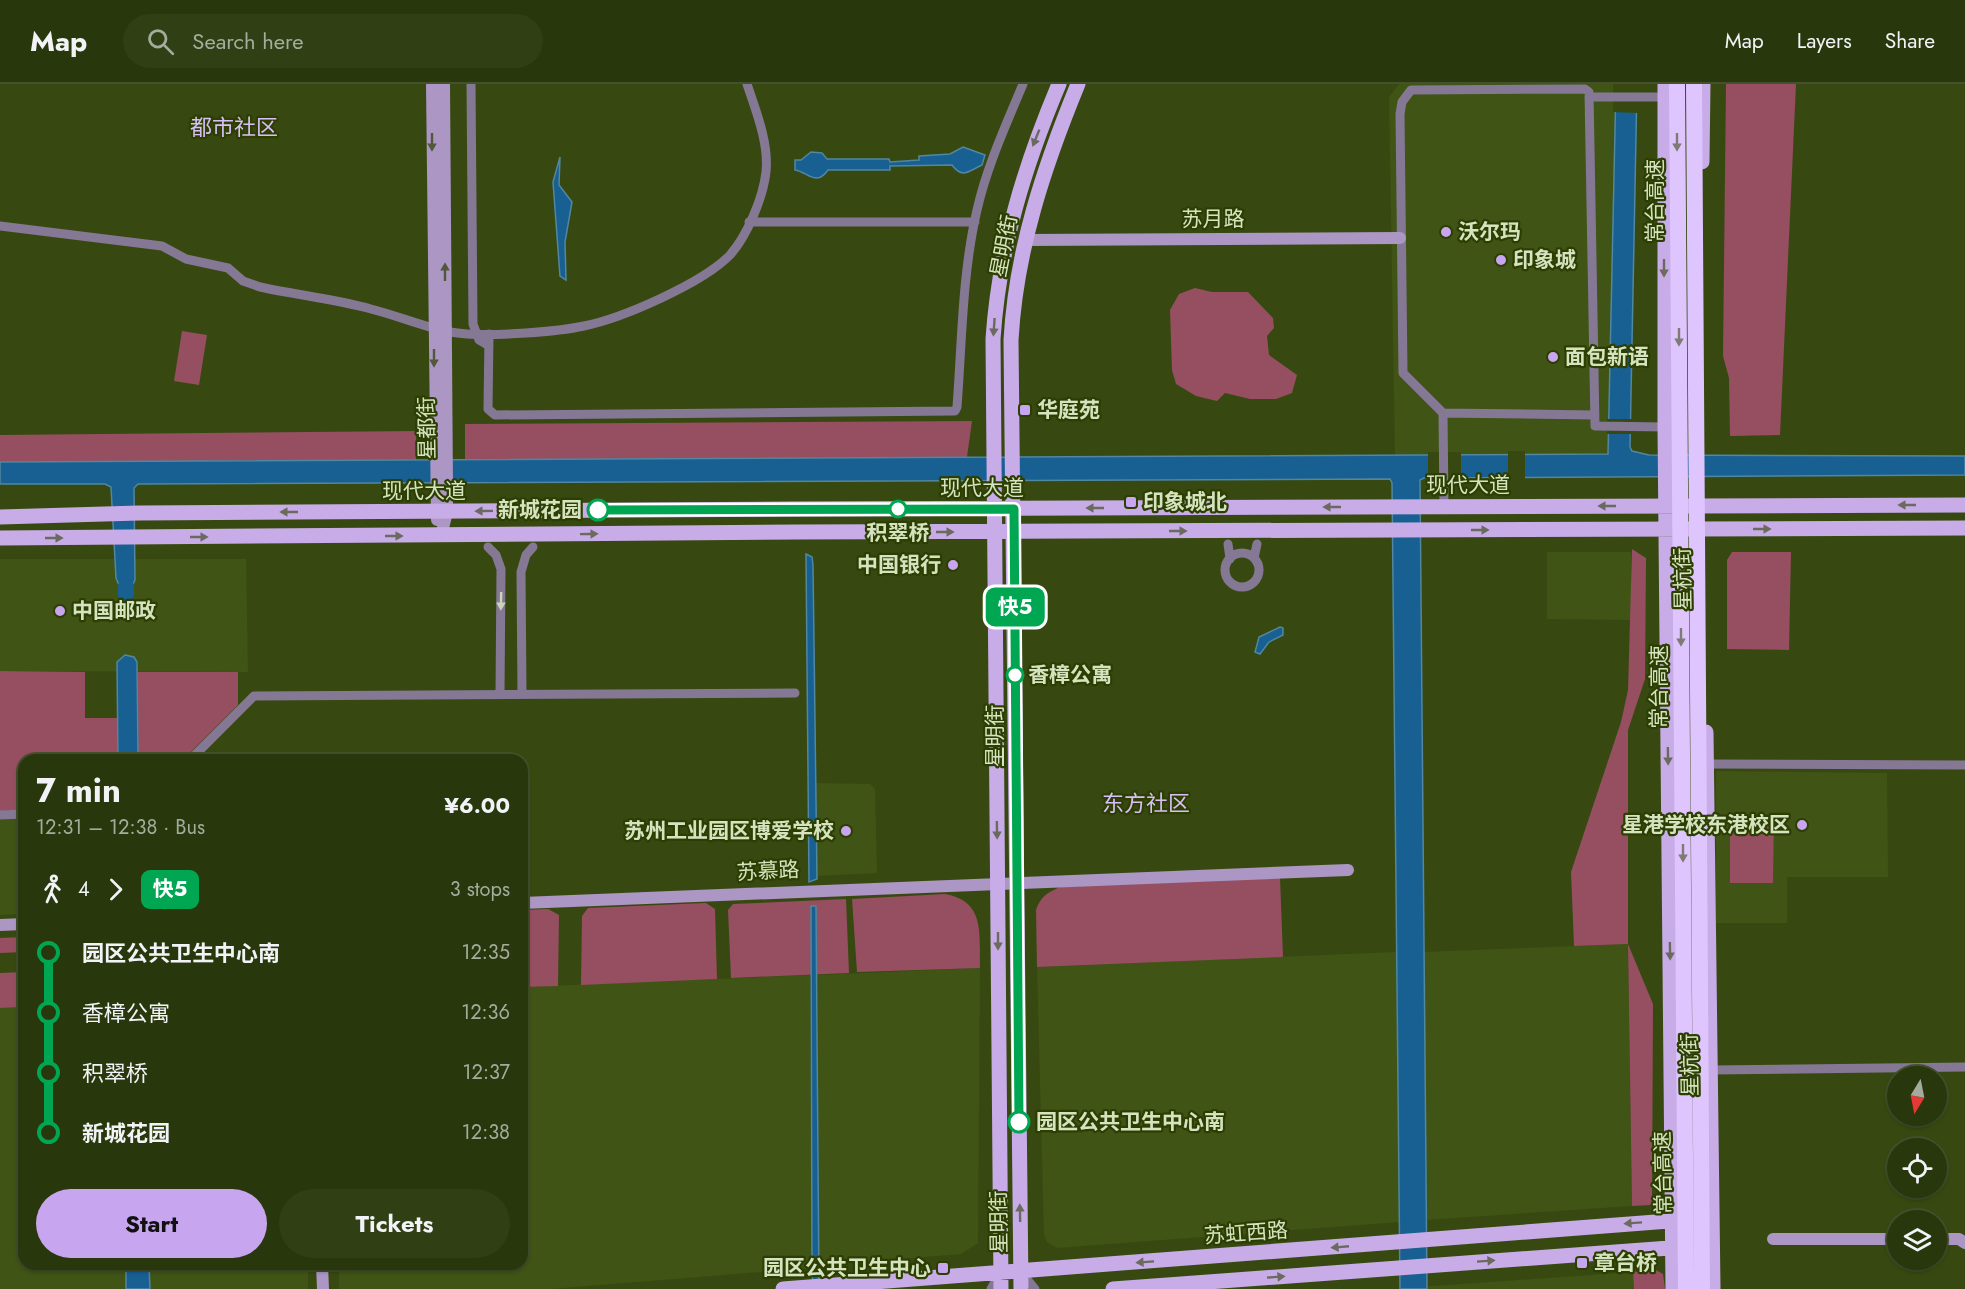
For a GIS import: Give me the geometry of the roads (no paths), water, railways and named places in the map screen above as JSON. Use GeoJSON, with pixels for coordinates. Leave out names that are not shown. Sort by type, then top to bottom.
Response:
{"type":"FeatureCollection","features":[{"type":"Feature","properties":{"kind":"highway","name":"常台高速"},"geometry":{"type":"LineString","coordinates":[[1677,84],[1686,1289]]}},
{"type":"Feature","properties":{"kind":"highway","name":"常台高速"},"geometry":{"type":"LineString","coordinates":[[1694,84],[1702,1289]]}},
{"type":"Feature","properties":{"kind":"main road","name":"星都街"},"geometry":{"type":"LineString","coordinates":[[432,84],[440,329]]}},
{"type":"Feature","properties":{"kind":"main road","name":"星都街"},"geometry":{"type":"LineString","coordinates":[[441,536],[440,329],[444,84]]}},
{"type":"Feature","properties":{"kind":"main road","name":"星明街"},"geometry":{"type":"LineString","coordinates":[[1000,1281],[992,450],[993,339],[1002,261],[1023,175],[1059,84]]}},
{"type":"Feature","properties":{"kind":"main road","name":"星明街"},"geometry":{"type":"LineString","coordinates":[[1021,1289],[1012,326],[1025,240],[1051,152],[1078,84]]}},
{"type":"Feature","properties":{"kind":"main road","name":"星杭街"},"geometry":{"type":"LineString","coordinates":[[1703,84],[1704,530],[1713,1289]]}},
{"type":"Feature","properties":{"kind":"main road","name":"星杭街"},"geometry":{"type":"LineString","coordinates":[[1660,93],[1666,451],[1673,1289]]}},
{"type":"Feature","properties":{"kind":"main road","name":"苏月路"},"geometry":{"type":"LineString","coordinates":[[1025,240],[1400,238]]}},
{"type":"Feature","properties":{"kind":"main road","name":"现代大道"},"geometry":{"type":"LineString","coordinates":[[0,517],[139,513],[1965,505]]}},
{"type":"Feature","properties":{"kind":"main road"},"geometry":{"type":"LineString","coordinates":[[0,538],[1965,528]]}},
{"type":"Feature","properties":{"kind":"main road","name":"苏慕路"},"geometry":{"type":"LineString","coordinates":[[528,903],[997,882],[1348,870]]}},
{"type":"Feature","properties":{"kind":"main road"},"geometry":{"type":"LineString","coordinates":[[0,926],[18,924]]}},
{"type":"Feature","properties":{"kind":"main road","name":"苏虹西路"},"geometry":{"type":"LineString","coordinates":[[783,1289],[1000,1281],[1021,1272],[1673,1220],[1712,1219]]}},
{"type":"Feature","properties":{"kind":"main road"},"geometry":{"type":"LineString","coordinates":[[1773,1239],[1887,1239]]}},
{"type":"Feature","properties":{"kind":"main road"},"geometry":{"type":"LineString","coordinates":[[1947,1239],[1959,1239],[1965,1243]]}},
{"type":"Feature","properties":{"kind":"main road"},"geometry":{"type":"LineString","coordinates":[[1113,1289],[1673,1247],[1713,1246]]}},
{"type":"Feature","properties":{"kind":"main road"},"geometry":{"type":"LineString","coordinates":[[322,1270],[322,1289]]}},
{"type":"Feature","properties":{"kind":"street"},"geometry":{"type":"LineString","coordinates":[[471,84],[472,274],[476,334],[489,346]]}},
{"type":"Feature","properties":{"kind":"street"},"geometry":{"type":"LineString","coordinates":[[0,226],[162,246],[186,259],[228,268],[243,281],[260,287],[368,308],[440,329],[489,334],[586,326],[662,297],[691,282],[725,259],[735,248],[749,222],[763,183],[766,167],[759,120],[747,84]]}},
{"type":"Feature","properties":{"kind":"street"},"geometry":{"type":"LineString","coordinates":[[489,334],[488,409],[495,415],[955,411],[965,290],[975,222],[993,157],[1023,84]]}},
{"type":"Feature","properties":{"kind":"street"},"geometry":{"type":"LineString","coordinates":[[1443,506],[1443,413],[1403,373],[1400,114],[1402,102],[1411,90],[1585,89],[1590,97],[1595,426],[1665,427]]}},
{"type":"Feature","properties":{"kind":"street"},"geometry":{"type":"LineString","coordinates":[[1590,97],[1660,93]]}},
{"type":"Feature","properties":{"kind":"street"},"geometry":{"type":"LineString","coordinates":[[749,222],[975,222]]}},
{"type":"Feature","properties":{"kind":"street"},"geometry":{"type":"LineString","coordinates":[[1443,413],[1594,415]]}},
{"type":"Feature","properties":{"kind":"street"},"geometry":{"type":"LineString","coordinates":[[1228,544],[1230,559],[1226,569],[1228,580],[1243,587],[1257,578],[1259,567],[1254,558],[1245,553],[1230,559]]}},
{"type":"Feature","properties":{"kind":"street"},"geometry":{"type":"LineString","coordinates":[[1254,558],[1257,544]]}},
{"type":"Feature","properties":{"kind":"street"},"geometry":{"type":"LineString","coordinates":[[488,547],[496,555],[501,569],[500,694]]}},
{"type":"Feature","properties":{"kind":"street"},"geometry":{"type":"LineString","coordinates":[[522,694],[521,572],[526,555],[533,547]]}},
{"type":"Feature","properties":{"kind":"street"},"geometry":{"type":"LineString","coordinates":[[196,754],[254,696],[795,693]]}},
{"type":"Feature","properties":{"kind":"street"},"geometry":{"type":"LineString","coordinates":[[1707,765],[1965,765]]}},
{"type":"Feature","properties":{"kind":"street"},"geometry":{"type":"LineString","coordinates":[[0,815],[18,814]]}},
{"type":"Feature","properties":{"kind":"street"},"geometry":{"type":"LineString","coordinates":[[1711,1070],[1965,1067]]}},
{"type":"Feature","properties":{"kind":"street"},"geometry":{"type":"LineString","coordinates":[[1021,1272],[1035,1289]]}},
{"type":"Feature","properties":{"kind":"street"},"geometry":{"type":"LineString","coordinates":[[991,1289],[1000,1281]]}},
{"type":"Feature","properties":{"kind":"water"},"geometry":{"type":"Polygon","coordinates":[[[1616,84],[1637,84],[1630,447],[1632,451],[1649,455],[1965,456],[1965,475],[1424,478],[1420,480],[1427,1289],[1400,1289],[1392,483],[1390,479],[138,484],[134,488],[135,580],[133,584],[126,587],[118,583],[116,578],[111,487],[105,484],[0,484],[0,462],[1608,454],[1616,84]]]}},
{"type":"Feature","properties":{"kind":"water"},"geometry":{"type":"Polygon","coordinates":[[[963,147],[985,155],[982,165],[963,173],[952,165],[890,166],[890,170],[828,170],[824,175],[816,178],[795,170],[795,160],[801,160],[811,152],[822,153],[827,159],[889,159],[890,162],[919,160],[919,156],[950,154],[963,147]]]}},
{"type":"Feature","properties":{"kind":"water"},"geometry":{"type":"Polygon","coordinates":[[[560,157],[559,185],[572,202],[565,242],[566,280],[560,276],[553,182],[560,157]]]}},
{"type":"Feature","properties":{"kind":"water"},"geometry":{"type":"Polygon","coordinates":[[[806,554],[812,557],[813,565],[817,879],[809,882],[806,554]]]}},
{"type":"Feature","properties":{"kind":"water"},"geometry":{"type":"Polygon","coordinates":[[[1280,627],[1283,628],[1283,635],[1269,642],[1260,654],[1255,652],[1259,637],[1280,627]]]}},
{"type":"Feature","properties":{"kind":"water"},"geometry":{"type":"Polygon","coordinates":[[[125,655],[134,657],[137,662],[138,754],[118,754],[117,662],[125,655]]]}},
{"type":"Feature","properties":{"kind":"water"},"geometry":{"type":"Polygon","coordinates":[[[811,906],[816,906],[819,1289],[813,1289],[812,1268],[811,906]]]}},
{"type":"Feature","properties":{"kind":"water"},"geometry":{"type":"Polygon","coordinates":[[[126,1270],[149,1270],[150,1289],[126,1289],[126,1270]]]}},
{"type":"Feature","properties":{"kind":"waterway"},"geometry":{"type":"LineString","coordinates":[[126,587],[126,595]]}},
{"type":"Feature","properties":{"kind":"place","name":"沃尔玛"},"geometry":{"type":"Point","coordinates":[1446,232]}},
{"type":"Feature","properties":{"kind":"place","name":"印象城"},"geometry":{"type":"Point","coordinates":[1501,260]}},
{"type":"Feature","properties":{"kind":"place","name":"面包新语"},"geometry":{"type":"Point","coordinates":[1553,357]}},
{"type":"Feature","properties":{"kind":"place","name":"华庭苑"},"geometry":{"type":"Point","coordinates":[1025,410]}},
{"type":"Feature","properties":{"kind":"place","name":"印象城北"},"geometry":{"type":"Point","coordinates":[1131,502]}},
{"type":"Feature","properties":{"kind":"place","name":"积翠桥"},"geometry":{"type":"Point","coordinates":[898,509]}},
{"type":"Feature","properties":{"kind":"place","name":"新城花园"},"geometry":{"type":"Point","coordinates":[598,510]}},
{"type":"Feature","properties":{"kind":"place","name":"中国银行"},"geometry":{"type":"Point","coordinates":[953,565]}},
{"type":"Feature","properties":{"kind":"place","name":"中国邮政"},"geometry":{"type":"Point","coordinates":[60,611]}},
{"type":"Feature","properties":{"kind":"place","name":"香樟公寓"},"geometry":{"type":"Point","coordinates":[1015,675]}},
{"type":"Feature","properties":{"kind":"place","name":"星港学校东港校区"},"geometry":{"type":"Point","coordinates":[1802,825]}},
{"type":"Feature","properties":{"kind":"place","name":"苏州工业园区博爱学校"},"geometry":{"type":"Point","coordinates":[846,831]}},
{"type":"Feature","properties":{"kind":"place","name":"园区公共卫生中心南"},"geometry":{"type":"Point","coordinates":[1019,1122]}},
{"type":"Feature","properties":{"kind":"place","name":"章台桥"},"geometry":{"type":"Point","coordinates":[1582,1263]}},
{"type":"Feature","properties":{"kind":"place","name":"园区公共卫生中心"},"geometry":{"type":"Point","coordinates":[943,1268]}},
{"type":"Feature","properties":{"kind":"district","name":"都市社区"},"geometry":{"type":"Point","coordinates":[234,127]}},
{"type":"Feature","properties":{"kind":"district","name":"东方社区"},"geometry":{"type":"Point","coordinates":[1146,803]}}]}
